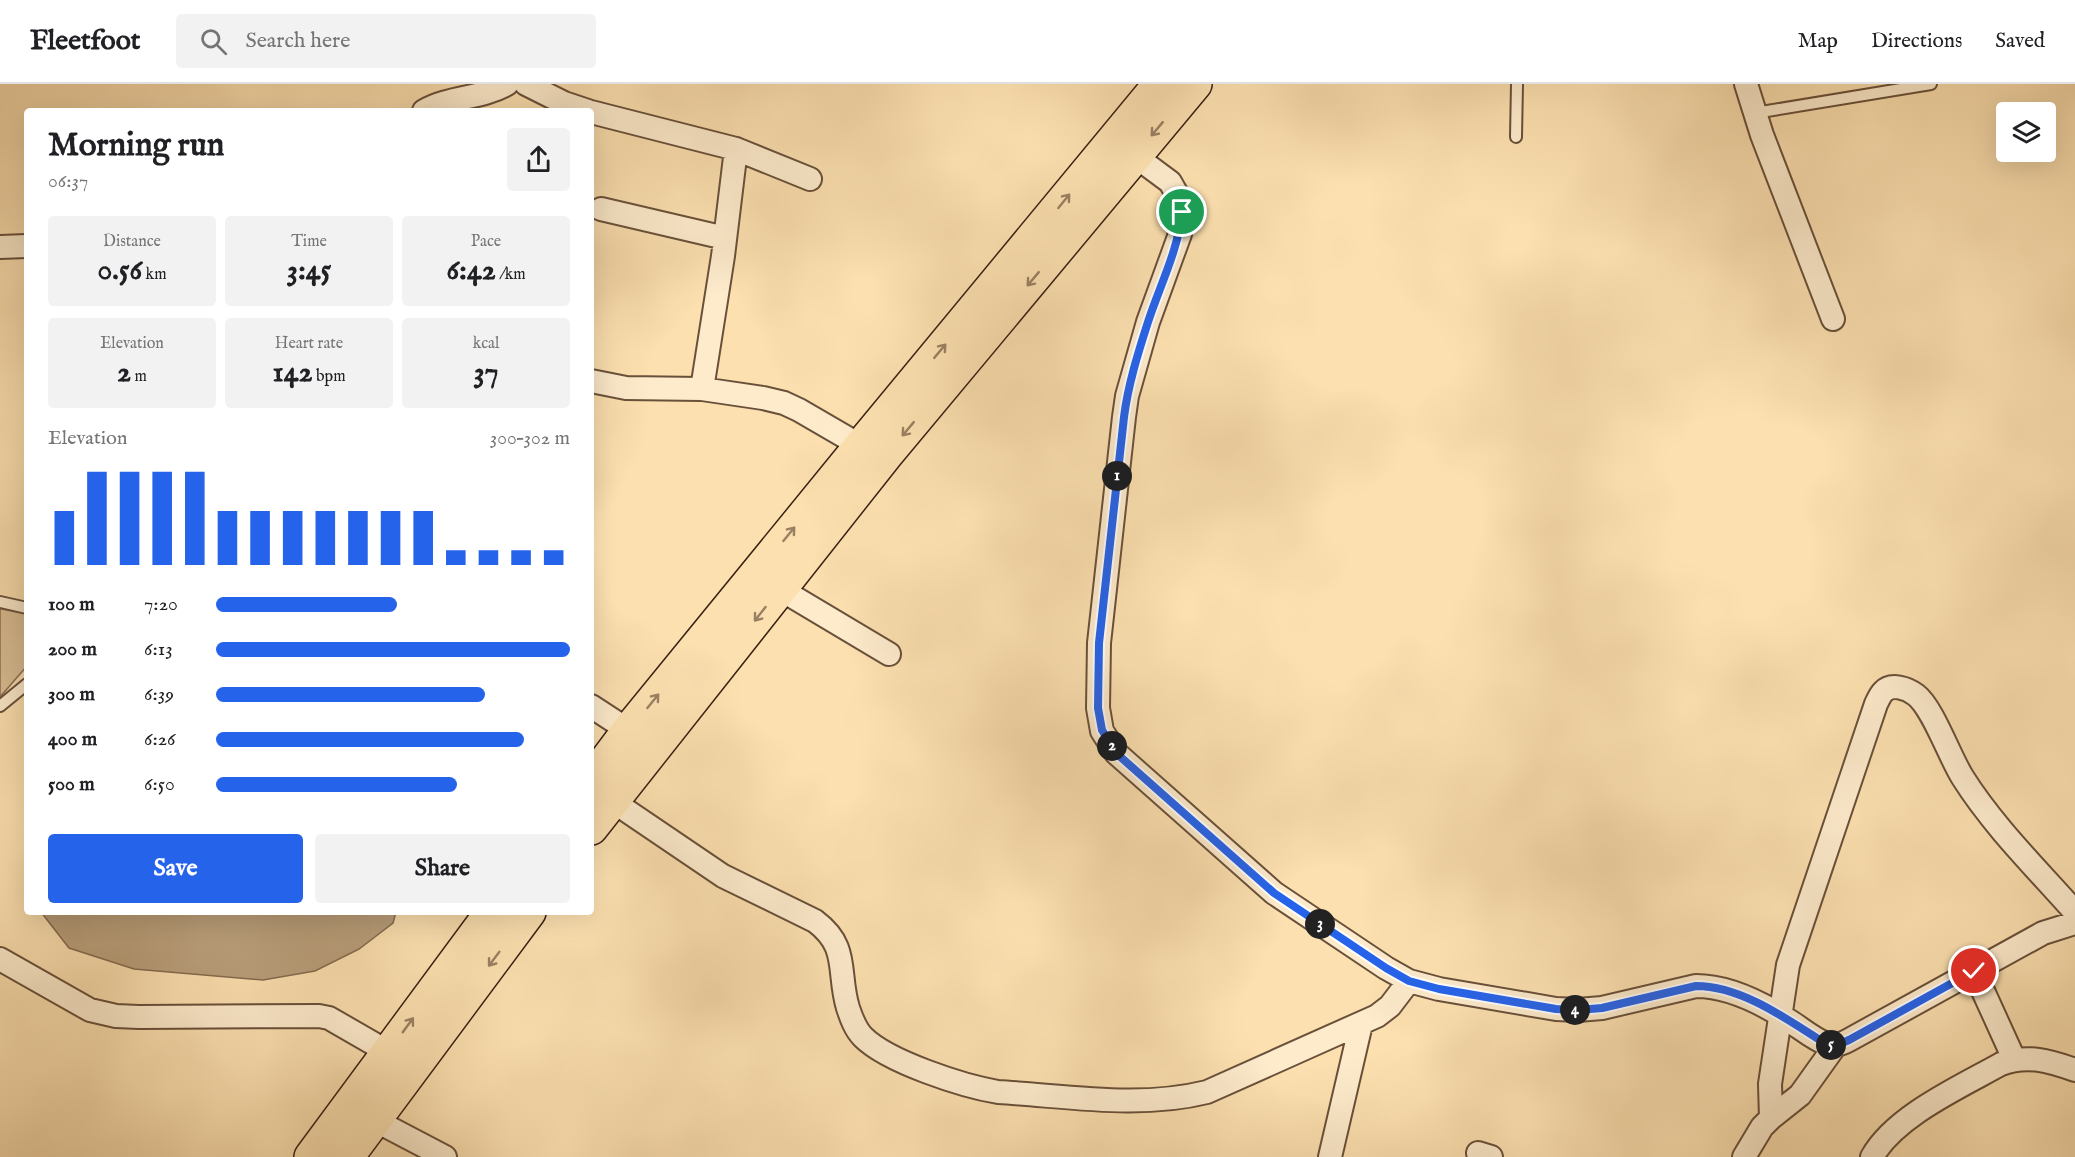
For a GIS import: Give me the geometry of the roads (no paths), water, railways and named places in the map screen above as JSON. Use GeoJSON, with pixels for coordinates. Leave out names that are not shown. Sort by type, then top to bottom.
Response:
{"type":"FeatureCollection","features":[{"type":"Feature","properties":{"kind":"main road"},"geometry":{"type":"LineString","coordinates":[[599,775],[641,739],[861,446],[1160,84]]}},
{"type":"Feature","properties":{"kind":"main road"},"geometry":{"type":"LineString","coordinates":[[594,808],[599,775],[641,739],[780,589],[885,456],[1195,84]]}},
{"type":"Feature","properties":{"kind":"main road"},"geometry":{"type":"LineString","coordinates":[[347,1157],[361,1113],[387,1052],[490,915]]}},
{"type":"Feature","properties":{"kind":"main road"},"geometry":{"type":"LineString","coordinates":[[311,1157],[361,1113],[526,915]]}},
{"type":"Feature","properties":{"kind":"street"},"geometry":{"type":"LineString","coordinates":[[430,108],[443,102],[486,92],[507,84]]}},
{"type":"Feature","properties":{"kind":"street"},"geometry":{"type":"LineString","coordinates":[[526,84],[564,103],[580,108]]}},
{"type":"Feature","properties":{"kind":"street"},"geometry":{"type":"LineString","coordinates":[[1746,84],[1833,319]]}},
{"type":"Feature","properties":{"kind":"street"},"geometry":{"type":"LineString","coordinates":[[594,112],[736,149],[810,178]]}},
{"type":"Feature","properties":{"kind":"street"},"geometry":{"type":"LineString","coordinates":[[702,388],[736,149]]}},
{"type":"Feature","properties":{"kind":"street"},"geometry":{"type":"LineString","coordinates":[[1135,156],[1170,182],[1178,196],[1182,212],[1180,234],[1148,322],[1125,406],[1099,643],[1098,708],[1102,730],[1116,753],[1274,893],[1409,981],[1439,989],[1556,1009],[1578,1010],[1602,1008],[1696,986],[1710,986],[1727,990],[1780,1014],[1826,1044],[1835,1046]]}},
{"type":"Feature","properties":{"kind":"street"},"geometry":{"type":"LineString","coordinates":[[601,208],[725,238]]}},
{"type":"Feature","properties":{"kind":"street"},"geometry":{"type":"LineString","coordinates":[[0,247],[24,246]]}},
{"type":"Feature","properties":{"kind":"street"},"geometry":{"type":"LineString","coordinates":[[594,382],[626,388],[702,388],[784,403],[861,446]]}},
{"type":"Feature","properties":{"kind":"street"},"geometry":{"type":"LineString","coordinates":[[780,589],[889,654]]}},
{"type":"Feature","properties":{"kind":"street"},"geometry":{"type":"LineString","coordinates":[[1771,1118],[1770,1084],[1788,965],[1876,704],[1883,691],[1894,686],[1907,689],[1917,696],[1926,707],[1970,789],[2075,912]]}},
{"type":"Feature","properties":{"kind":"street"},"geometry":{"type":"LineString","coordinates":[[594,708],[641,739]]}},
{"type":"Feature","properties":{"kind":"street"},"geometry":{"type":"LineString","coordinates":[[599,775],[723,876],[815,921],[826,929],[835,940],[839,951],[848,1006],[862,1036],[891,1056],[952,1081],[977,1088],[998,1092],[1136,1101],[1167,1100],[1206,1092],[1377,1016],[1390,1006],[1409,981]]}},
{"type":"Feature","properties":{"kind":"street"},"geometry":{"type":"LineString","coordinates":[[1744,1157],[1762,1127],[1800,1095],[1835,1046],[2043,933],[2075,923]]}},
{"type":"Feature","properties":{"kind":"street"},"geometry":{"type":"LineString","coordinates":[[0,959],[90,1010],[116,1016],[139,1017],[319,1016],[329,1018],[387,1052]]}},
{"type":"Feature","properties":{"kind":"street"},"geometry":{"type":"LineString","coordinates":[[1974,971],[2014,1059]]}},
{"type":"Feature","properties":{"kind":"street"},"geometry":{"type":"LineString","coordinates":[[1330,1157],[1361,1024]]}},
{"type":"Feature","properties":{"kind":"street"},"geometry":{"type":"LineString","coordinates":[[1872,1157],[1889,1135],[1919,1110],[2001,1064],[2014,1059],[2038,1060],[2075,1070]]}},
{"type":"Feature","properties":{"kind":"street"},"geometry":{"type":"LineString","coordinates":[[361,1113],[445,1157]]}},
{"type":"Feature","properties":{"kind":"lane"},"geometry":{"type":"LineString","coordinates":[[1516,137],[1517,84]]}},
{"type":"Feature","properties":{"kind":"lane"},"geometry":{"type":"LineString","coordinates":[[1755,113],[1931,84]]}},
{"type":"Feature","properties":{"kind":"lane"},"geometry":{"type":"LineString","coordinates":[[0,602],[24,607]]}},
{"type":"Feature","properties":{"kind":"lane"},"geometry":{"type":"LineString","coordinates":[[0,706],[24,686]]}}]}
